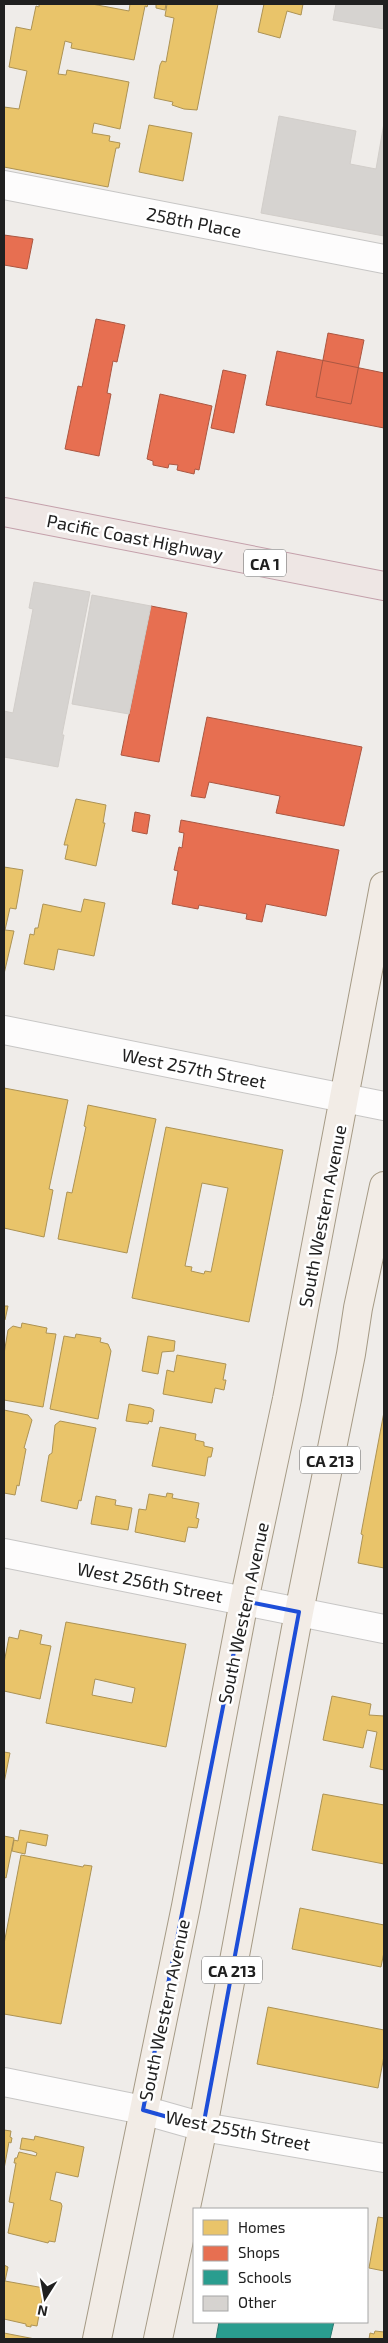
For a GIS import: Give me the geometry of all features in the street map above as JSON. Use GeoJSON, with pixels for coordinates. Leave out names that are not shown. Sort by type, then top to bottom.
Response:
{"type":"FeatureCollection","features":[{"type":"Feature","properties":{"kind":"highway","name":"Pacific Coast Highway"},"geometry":{"type":"LineString","coordinates":[[4,512],[384,586]]}},
{"type":"Feature","properties":{"kind":"main road","name":"South Western Avenue"},"geometry":{"type":"LineString","coordinates":[[97,2339],[186,1906],[244,1601],[287,1398],[384,886]]}},
{"type":"Feature","properties":{"kind":"main road","name":"CA 213"},"geometry":{"type":"LineString","coordinates":[[158,2339],[203,2126],[299,1612],[351,1354],[358,1308],[384,1186]]}},
{"type":"Feature","properties":{"kind":"street","name":"258th Place"},"geometry":{"type":"LineString","coordinates":[[4,185],[384,259]]}},
{"type":"Feature","properties":{"kind":"street","name":"West 257th Street"},"geometry":{"type":"LineString","coordinates":[[4,1030],[384,1106]]}},
{"type":"Feature","properties":{"kind":"street","name":"West 256th Street"},"geometry":{"type":"LineString","coordinates":[[4,1553],[384,1629]]}},
{"type":"Feature","properties":{"kind":"street","name":"West 255th Street"},"geometry":{"type":"LineString","coordinates":[[4,2082],[143,2110],[203,2126],[384,2158]]}},
{"type":"Feature","properties":{"kind":"highlighted area"},"geometry":{"type":"Polygon","coordinates":[[[244,1601],[299,1612],[203,2127],[143,2110],[244,1601]]]}},
{"type":"Feature","properties":{"kind":"building: Homes"},"geometry":{"type":"Polygon","coordinates":[[[39,4],[92,4],[129,11],[130,4],[148,4],[147,7],[145,6],[134,60],[71,48],[72,43],[65,41],[58,74],[66,75],[67,70],[129,82],[120,129],[94,123],[92,133],[110,136],[109,141],[120,143],[119,148],[116,148],[108,187],[4,167],[4,107],[19,109],[27,71],[9,67],[16,27],[31,30],[36,6],[39,7],[39,4]]]}},
{"type":"Feature","properties":{"kind":"building: Homes"},"geometry":{"type":"Polygon","coordinates":[[[156,4],[166,4],[165,10],[156,8],[156,4]]]}},
{"type":"Feature","properties":{"kind":"building: Homes"},"geometry":{"type":"Polygon","coordinates":[[[167,4],[218,4],[197,110],[184,109],[172,105],[173,102],[154,98],[160,65],[162,61],[166,62],[174,18],[165,16],[167,4]]]}},
{"type":"Feature","properties":{"kind":"building: Homes"},"geometry":{"type":"Polygon","coordinates":[[[264,4],[303,4],[301,15],[287,11],[280,38],[258,32],[264,4]]]}},
{"type":"Feature","properties":{"kind":"building: Homes"},"geometry":{"type":"Polygon","coordinates":[[[149,125],[192,133],[183,181],[139,172],[149,125]]]}},
{"type":"Feature","properties":{"kind":"building: Homes"},"geometry":{"type":"Polygon","coordinates":[[[76,799],[106,805],[103,823],[105,823],[96,866],[65,859],[68,845],[64,845],[76,799]]]}},
{"type":"Feature","properties":{"kind":"building: Homes"},"geometry":{"type":"Polygon","coordinates":[[[4,867],[23,870],[16,909],[10,908],[5,930],[14,931],[4,974],[4,867]]]}},
{"type":"Feature","properties":{"kind":"building: Homes"},"geometry":{"type":"Polygon","coordinates":[[[84,899],[105,903],[94,956],[58,949],[54,970],[24,964],[30,934],[34,935],[35,928],[38,928],[43,904],[81,912],[84,899]]]}},
{"type":"Feature","properties":{"kind":"building: Homes"},"geometry":{"type":"Polygon","coordinates":[[[4,1088],[68,1100],[49,1189],[53,1190],[44,1237],[4,1228],[4,1088]]]}},
{"type":"Feature","properties":{"kind":"building: Homes"},"geometry":{"type":"Polygon","coordinates":[[[88,1105],[156,1119],[127,1253],[58,1239],[67,1192],[72,1193],[86,1127],[84,1126],[88,1105]]]}},
{"type":"Feature","properties":{"kind":"building: Homes"},"geometry":{"type":"Polygon","coordinates":[[[166,1127],[283,1150],[249,1322],[132,1298],[166,1127]],[[202,1183],[185,1266],[192,1267],[191,1271],[204,1274],[205,1271],[211,1272],[228,1188],[202,1183]]]}},
{"type":"Feature","properties":{"kind":"building: Homes"},"geometry":{"type":"Polygon","coordinates":[[[4,1306],[8,1306],[5,1320],[4,1320],[4,1306]]]}},
{"type":"Feature","properties":{"kind":"building: Homes"},"geometry":{"type":"Polygon","coordinates":[[[22,1323],[47,1328],[46,1333],[56,1334],[43,1407],[4,1400],[4,1354],[8,1330],[13,1326],[21,1328],[22,1323]]]}},
{"type":"Feature","properties":{"kind":"building: Homes"},"geometry":{"type":"Polygon","coordinates":[[[76,1334],[101,1338],[100,1342],[108,1344],[111,1351],[98,1419],[50,1409],[64,1336],[75,1338],[76,1334]]]}},
{"type":"Feature","properties":{"kind":"building: Homes"},"geometry":{"type":"Polygon","coordinates":[[[148,1336],[175,1341],[174,1351],[162,1352],[158,1374],[142,1371],[148,1336]]]}},
{"type":"Feature","properties":{"kind":"building: Homes"},"geometry":{"type":"Polygon","coordinates":[[[177,1355],[226,1364],[223,1380],[226,1380],[224,1390],[215,1388],[212,1403],[163,1394],[167,1370],[174,1372],[177,1355]]]}},
{"type":"Feature","properties":{"kind":"building: Homes"},"geometry":{"type":"Polygon","coordinates":[[[129,1404],[154,1410],[152,1422],[149,1421],[148,1424],[126,1421],[129,1404]]]}},
{"type":"Feature","properties":{"kind":"building: Homes"},"geometry":{"type":"Polygon","coordinates":[[[4,1410],[28,1415],[32,1420],[24,1448],[26,1449],[19,1486],[17,1485],[15,1495],[4,1493],[4,1410]]]}},
{"type":"Feature","properties":{"kind":"building: Homes"},"geometry":{"type":"Polygon","coordinates":[[[384,1412],[384,1568],[358,1563],[363,1535],[361,1534],[384,1412]]]}},
{"type":"Feature","properties":{"kind":"building: Homes"},"geometry":{"type":"Polygon","coordinates":[[[60,1421],[96,1428],[81,1501],[79,1500],[77,1509],[41,1501],[49,1455],[52,1453],[55,1425],[60,1421]]]}},
{"type":"Feature","properties":{"kind":"building: Homes"},"geometry":{"type":"Polygon","coordinates":[[[160,1427],[196,1434],[195,1440],[204,1442],[204,1446],[213,1448],[211,1457],[208,1457],[205,1476],[152,1466],[160,1427]]]}},
{"type":"Feature","properties":{"kind":"building: Homes"},"geometry":{"type":"Polygon","coordinates":[[[167,1493],[173,1494],[172,1498],[199,1503],[196,1518],[199,1519],[197,1528],[188,1527],[185,1542],[135,1532],[139,1509],[146,1510],[149,1494],[166,1497],[167,1493]]]}},
{"type":"Feature","properties":{"kind":"building: Homes"},"geometry":{"type":"Polygon","coordinates":[[[96,1496],[116,1500],[115,1505],[132,1508],[128,1530],[91,1524],[96,1496]]]}},
{"type":"Feature","properties":{"kind":"building: Homes"},"geometry":{"type":"Polygon","coordinates":[[[66,1622],[186,1644],[166,1747],[46,1723],[66,1622]],[[95,1679],[92,1695],[132,1703],[135,1688],[95,1679]]]}},
{"type":"Feature","properties":{"kind":"building: Homes"},"geometry":{"type":"Polygon","coordinates":[[[20,1630],[42,1635],[40,1644],[51,1646],[40,1699],[4,1691],[4,1663],[9,1637],[18,1639],[20,1630]]]}},
{"type":"Feature","properties":{"kind":"building: Homes"},"geometry":{"type":"Polygon","coordinates":[[[332,1696],[371,1704],[369,1715],[384,1716],[384,1770],[370,1767],[377,1732],[367,1730],[363,1748],[323,1740],[332,1696]]]}},
{"type":"Feature","properties":{"kind":"building: Homes"},"geometry":{"type":"Polygon","coordinates":[[[4,1752],[10,1753],[4,1783],[4,1752]]]}},
{"type":"Feature","properties":{"kind":"building: Homes"},"geometry":{"type":"Polygon","coordinates":[[[323,1794],[384,1805],[384,1864],[312,1850],[323,1794]]]}},
{"type":"Feature","properties":{"kind":"building: Homes"},"geometry":{"type":"Polygon","coordinates":[[[20,1830],[48,1835],[46,1846],[27,1842],[25,1854],[12,1851],[14,1840],[18,1841],[20,1830]]]}},
{"type":"Feature","properties":{"kind":"building: Homes"},"geometry":{"type":"Polygon","coordinates":[[[4,1836],[14,1838],[6,1878],[4,1877],[4,1836]]]}},
{"type":"Feature","properties":{"kind":"building: Homes"},"geometry":{"type":"Polygon","coordinates":[[[21,1855],[83,1867],[84,1865],[92,1866],[61,2024],[4,2014],[4,1944],[21,1855]]]}},
{"type":"Feature","properties":{"kind":"building: Homes"},"geometry":{"type":"Polygon","coordinates":[[[300,1908],[384,1925],[384,1952],[381,1967],[292,1949],[300,1908]]]}},
{"type":"Feature","properties":{"kind":"building: Homes"},"geometry":{"type":"Polygon","coordinates":[[[268,2007],[384,2030],[384,2056],[378,2088],[257,2064],[268,2007]]]}},
{"type":"Feature","properties":{"kind":"building: Homes"},"geometry":{"type":"Polygon","coordinates":[[[4,2130],[11,2131],[10,2137],[12,2138],[11,2143],[9,2142],[4,2169],[4,2130]]]}},
{"type":"Feature","properties":{"kind":"building: Homes"},"geometry":{"type":"Polygon","coordinates":[[[35,2136],[84,2147],[78,2177],[56,2172],[50,2200],[61,2203],[62,2206],[55,2242],[49,2241],[48,2243],[8,2233],[14,2203],[9,2202],[16,2163],[14,2163],[15,2158],[17,2158],[19,2152],[36,2156],[37,2153],[20,2149],[22,2138],[34,2140],[35,2136]]]}},
{"type":"Feature","properties":{"kind":"building: Homes"},"geometry":{"type":"Polygon","coordinates":[[[378,2217],[384,2218],[384,2271],[369,2268],[378,2217]]]}},
{"type":"Feature","properties":{"kind":"building: Homes"},"geometry":{"type":"Polygon","coordinates":[[[4,2265],[8,2267],[5,2281],[44,2288],[37,2326],[26,2326],[26,2324],[4,2319],[4,2265]]]}},
{"type":"Feature","properties":{"kind":"building: Homes"},"geometry":{"type":"Polygon","coordinates":[[[375,2331],[384,2332],[384,2339],[369,2339],[370,2333],[374,2334],[375,2331]]]}},
{"type":"Feature","properties":{"kind":"building: Homes"},"geometry":{"type":"Polygon","coordinates":[[[4,2333],[35,2339],[4,2339],[4,2333]]]}},
{"type":"Feature","properties":{"kind":"building: Shops"},"geometry":{"type":"Polygon","coordinates":[[[4,235],[33,239],[27,269],[4,265],[4,235]]]}},
{"type":"Feature","properties":{"kind":"building: Shops"},"geometry":{"type":"Polygon","coordinates":[[[96,319],[125,325],[117,362],[113,361],[107,393],[111,394],[99,456],[65,449],[78,386],[82,387],[96,319]]]}},
{"type":"Feature","properties":{"kind":"building: Shops"},"geometry":{"type":"Polygon","coordinates":[[[328,333],[364,340],[351,404],[316,397],[328,333]]]}},
{"type":"Feature","properties":{"kind":"building: Shops"},"geometry":{"type":"Polygon","coordinates":[[[277,351],[384,373],[384,428],[266,405],[277,351]]]}},
{"type":"Feature","properties":{"kind":"building: Shops"},"geometry":{"type":"Polygon","coordinates":[[[223,370],[246,375],[234,433],[211,428],[223,370]]]}},
{"type":"Feature","properties":{"kind":"building: Shops"},"geometry":{"type":"Polygon","coordinates":[[[160,394],[212,406],[199,470],[195,469],[194,474],[177,470],[178,465],[169,464],[168,468],[153,465],[153,461],[147,459],[160,394]]]}},
{"type":"Feature","properties":{"kind":"building: Shops"},"geometry":{"type":"Polygon","coordinates":[[[151,606],[187,613],[159,762],[121,755],[151,606]]]}},
{"type":"Feature","properties":{"kind":"building: Shops"},"geometry":{"type":"Polygon","coordinates":[[[207,717],[362,747],[344,826],[276,813],[280,796],[209,782],[205,798],[191,796],[207,717]]]}},
{"type":"Feature","properties":{"kind":"building: Shops"},"geometry":{"type":"Polygon","coordinates":[[[135,812],[150,815],[147,834],[132,831],[135,812]]]}},
{"type":"Feature","properties":{"kind":"building: Shops"},"geometry":{"type":"Polygon","coordinates":[[[181,820],[339,850],[326,916],[266,904],[262,922],[246,919],[247,914],[199,905],[198,909],[172,904],[178,871],[174,870],[179,847],[182,848],[184,833],[179,832],[181,820]]]}},
{"type":"Feature","properties":{"kind":"building: Schools"},"geometry":{"type":"Polygon","coordinates":[[[219,2323],[334,2323],[330,2339],[216,2339],[219,2323]]]}},
{"type":"Feature","properties":{"kind":"building: Other"},"geometry":{"type":"Polygon","coordinates":[[[336,4],[384,4],[384,29],[333,20],[336,4]]]}},
{"type":"Feature","properties":{"kind":"building: Other"},"geometry":{"type":"Polygon","coordinates":[[[279,116],[356,131],[350,164],[376,169],[384,123],[384,236],[261,213],[279,116]]]}},
{"type":"Feature","properties":{"kind":"building: Other"},"geometry":{"type":"Polygon","coordinates":[[[34,582],[90,592],[62,735],[64,735],[58,767],[4,757],[4,711],[13,713],[33,609],[29,608],[34,582]]]}},
{"type":"Feature","properties":{"kind":"building: Other"},"geometry":{"type":"Polygon","coordinates":[[[92,595],[151,606],[129,714],[72,704],[92,595]]]}}]}
